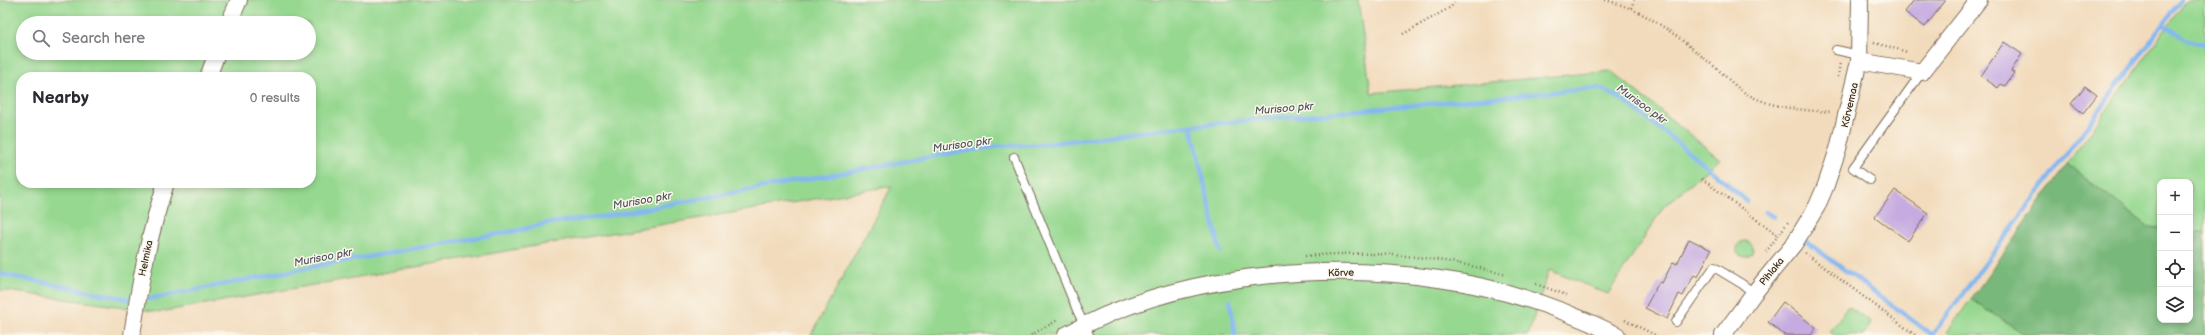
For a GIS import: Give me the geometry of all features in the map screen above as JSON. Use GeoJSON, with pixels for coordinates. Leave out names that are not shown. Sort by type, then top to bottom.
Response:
{"type":"FeatureCollection","features":[{"type":"Feature","properties":{"kind":"street"},"geometry":{"type":"LineString","coordinates":[[232,16],[238,0]]}},
{"type":"Feature","properties":{"kind":"street","name":"Kõrvemaa"},"geometry":{"type":"LineString","coordinates":[[1817,206],[1838,149],[1859,58],[1860,0]]}},
{"type":"Feature","properties":{"kind":"street"},"geometry":{"type":"LineString","coordinates":[[1859,58],[1922,72],[1979,0]]}},
{"type":"Feature","properties":{"kind":"street"},"geometry":{"type":"LineString","coordinates":[[210,72],[214,60]]}},
{"type":"Feature","properties":{"kind":"street","name":"Helmika"},"geometry":{"type":"LineString","coordinates":[[132,335],[154,219],[164,188]]}},
{"type":"Feature","properties":{"kind":"street","name":"Pihlaka"},"geometry":{"type":"LineString","coordinates":[[1724,335],[1754,293],[1794,244],[1817,206]]}},
{"type":"Feature","properties":{"kind":"street","name":"Kõrve"},"geometry":{"type":"LineString","coordinates":[[1066,335],[1087,330],[1131,306],[1182,290],[1239,279],[1302,273],[1360,272],[1440,279],[1498,291],[1549,308],[1618,335]]}},
{"type":"Feature","properties":{"kind":"lane"},"geometry":{"type":"LineString","coordinates":[[1839,51],[1859,58]]}},
{"type":"Feature","properties":{"kind":"lane"},"geometry":{"type":"LineString","coordinates":[[1870,180],[1853,168],[1922,72]]}},
{"type":"Feature","properties":{"kind":"lane"},"geometry":{"type":"LineString","coordinates":[[1014,157],[1077,310],[1087,330]]}},
{"type":"Feature","properties":{"kind":"lane"},"geometry":{"type":"LineString","coordinates":[[1676,322],[1714,267],[1754,293]]}},
{"type":"Feature","properties":{"kind":"path"},"geometry":{"type":"LineString","coordinates":[[1403,34],[1450,7],[1456,0]]}},
{"type":"Feature","properties":{"kind":"path"},"geometry":{"type":"LineString","coordinates":[[1605,0],[1649,16],[1678,36],[1747,94],[1775,106],[1832,112]]}},
{"type":"Feature","properties":{"kind":"path"},"geometry":{"type":"LineString","coordinates":[[1630,8],[1634,0]]}},
{"type":"Feature","properties":{"kind":"path"},"geometry":{"type":"LineString","coordinates":[[1860,39],[1933,59]]}},
{"type":"Feature","properties":{"kind":"path"},"geometry":{"type":"LineString","coordinates":[[1837,82],[1839,51]]}},
{"type":"Feature","properties":{"kind":"path"},"geometry":{"type":"LineString","coordinates":[[1830,120],[1834,105]]}},
{"type":"Feature","properties":{"kind":"path"},"geometry":{"type":"LineString","coordinates":[[1702,179],[1778,235],[1794,244],[1915,335]]}},
{"type":"Feature","properties":{"kind":"path"},"geometry":{"type":"LineString","coordinates":[[1764,253],[1790,218]]}},
{"type":"Feature","properties":{"kind":"green space"},"geometry":{"type":"Polygon","coordinates":[[[0,0],[1358,0],[1371,93],[1611,71],[1720,159],[1664,206],[1608,294],[1549,270],[1528,335],[811,335],[892,186],[540,245],[160,312],[0,290],[0,0]]]}},
{"type":"Feature","properties":{"kind":"green space"},"geometry":{"type":"Polygon","coordinates":[[[2187,0],[2205,0],[2205,232],[2193,231],[2193,179],[2157,179],[2157,228],[2149,227],[2067,164],[2187,0]]]}},
{"type":"Feature","properties":{"kind":"green space"},"geometry":{"type":"Polygon","coordinates":[[[2067,164],[2149,227],[2157,228],[2157,323],[2193,323],[2193,231],[2205,232],[2205,335],[2026,335],[1971,299],[2067,164]]]}},
{"type":"Feature","properties":{"kind":"green space"},"geometry":{"type":"Polygon","coordinates":[[[1745,241],[1751,243],[1753,249],[1751,255],[1745,257],[1739,255],[1737,249],[1739,243],[1745,241]]]}},
{"type":"Feature","properties":{"kind":"green space"},"geometry":{"type":"Polygon","coordinates":[[[1971,299],[2026,335],[1950,335],[1947,332],[1971,299]]]}},
{"type":"Feature","properties":{"kind":"green space"},"geometry":{"type":"Polygon","coordinates":[[[1848,306],[1871,322],[1864,335],[1834,335],[1830,332],[1848,306]]]}},
{"type":"Feature","properties":{"kind":"building"},"geometry":{"type":"Polygon","coordinates":[[[1914,0],[1946,0],[1925,27],[1905,12],[1914,0]]]}},
{"type":"Feature","properties":{"kind":"building"},"geometry":{"type":"Polygon","coordinates":[[[2004,42],[2022,54],[2011,71],[2014,73],[2005,86],[2001,84],[1998,88],[1981,76],[2004,42]]]}},
{"type":"Feature","properties":{"kind":"building"},"geometry":{"type":"Polygon","coordinates":[[[2085,86],[2097,95],[2083,113],[2071,104],[2085,86]]]}},
{"type":"Feature","properties":{"kind":"building"},"geometry":{"type":"Polygon","coordinates":[[[1895,190],[1928,213],[1908,241],[1875,217],[1895,190]]]}},
{"type":"Feature","properties":{"kind":"building"},"geometry":{"type":"Polygon","coordinates":[[[1689,239],[1711,250],[1698,277],[1694,275],[1683,296],[1679,294],[1667,319],[1645,308],[1659,282],[1662,283],[1673,262],[1677,264],[1689,239]]]}},
{"type":"Feature","properties":{"kind":"building"},"geometry":{"type":"Polygon","coordinates":[[[1783,302],[1816,328],[1811,335],[1784,335],[1768,322],[1783,302]]]}},
{"type":"Feature","properties":{"kind":"waterway"},"geometry":{"type":"LineString","coordinates":[[1932,335],[2181,0]]}},
{"type":"Feature","properties":{"kind":"waterway"},"geometry":{"type":"LineString","coordinates":[[2163,24],[2187,40],[2205,44]]}},
{"type":"Feature","properties":{"kind":"waterway","name":"Murisoo pkr"},"geometry":{"type":"LineString","coordinates":[[149,299],[321,265],[521,230],[549,223],[600,217],[946,154],[1001,146],[1045,144],[1188,126],[1597,88],[1611,93],[1629,105],[1685,148],[1747,201]]}},
{"type":"Feature","properties":{"kind":"waterway"},"geometry":{"type":"LineString","coordinates":[[1191,126],[1220,251]]}},
{"type":"Feature","properties":{"kind":"waterway","name":"Murisoo pkr"},"geometry":{"type":"LineString","coordinates":[[1765,212],[1774,217]]}},
{"type":"Feature","properties":{"kind":"waterway","name":"Murisoo pkr"},"geometry":{"type":"LineString","coordinates":[[1807,242],[1932,335]]}},
{"type":"Feature","properties":{"kind":"waterway","name":"Murisoo pkr"},"geometry":{"type":"LineString","coordinates":[[0,274],[128,299]]}},
{"type":"Feature","properties":{"kind":"waterway"},"geometry":{"type":"LineString","coordinates":[[1230,301],[1235,335]]}}]}
